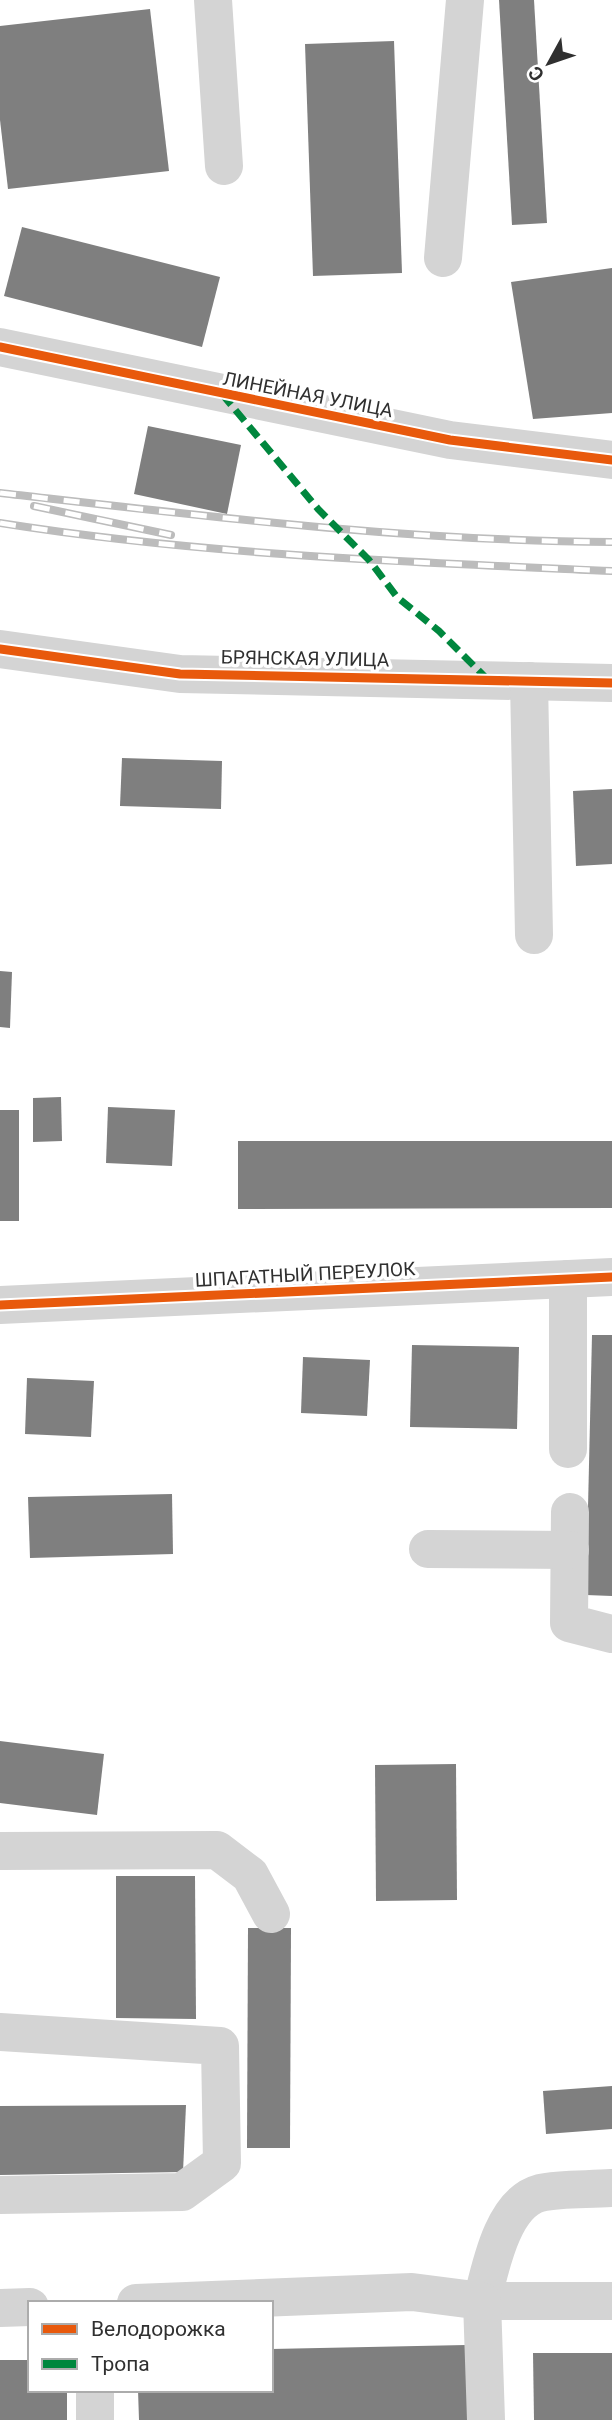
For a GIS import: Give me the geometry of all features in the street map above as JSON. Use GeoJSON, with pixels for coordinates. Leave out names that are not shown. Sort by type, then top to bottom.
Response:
{"type":"FeatureCollection","features":[{"type":"Feature","properties":{"kind":"street"},"geometry":{"type":"LineString","coordinates":[[213,0],[224,166]]}},
{"type":"Feature","properties":{"kind":"street"},"geometry":{"type":"LineString","coordinates":[[443,258],[465,0]]}},
{"type":"Feature","properties":{"kind":"street","name":"ЛИНЕЙНАЯ УЛИЦА"},"geometry":{"type":"LineString","coordinates":[[0,347],[450,440],[612,460]]}},
{"type":"Feature","properties":{"kind":"street","name":"БРЯНСКАЯ УЛИЦА"},"geometry":{"type":"LineString","coordinates":[[0,649],[180,674],[612,683]]}},
{"type":"Feature","properties":{"kind":"street"},"geometry":{"type":"LineString","coordinates":[[529,681],[534,935]]}},
{"type":"Feature","properties":{"kind":"street","name":"ШПАГАТНЫЙ ПЕРЕУЛОК"},"geometry":{"type":"LineString","coordinates":[[0,1305],[612,1277]]}},
{"type":"Feature","properties":{"kind":"street"},"geometry":{"type":"LineString","coordinates":[[568,1279],[568,1449]]}},
{"type":"Feature","properties":{"kind":"street"},"geometry":{"type":"LineString","coordinates":[[570,1512],[569,1623],[612,1634]]}},
{"type":"Feature","properties":{"kind":"street"},"geometry":{"type":"LineString","coordinates":[[428,1549],[570,1550]]}},
{"type":"Feature","properties":{"kind":"street"},"geometry":{"type":"LineString","coordinates":[[0,1851],[217,1850],[250,1875],[271,1914]]}},
{"type":"Feature","properties":{"kind":"street"},"geometry":{"type":"LineString","coordinates":[[0,2032],[220,2046],[222,2163],[182,2192],[0,2195]]}},
{"type":"Feature","properties":{"kind":"street"},"geometry":{"type":"LineString","coordinates":[[486,2420],[482,2301],[495,2247],[514,2213],[538,2194],[612,2188]]}},
{"type":"Feature","properties":{"kind":"street"},"geometry":{"type":"LineString","coordinates":[[186,2301],[412,2292],[482,2301],[612,2301]]}},
{"type":"Feature","properties":{"kind":"street"},"geometry":{"type":"LineString","coordinates":[[0,2308],[28,2307]]}},
{"type":"Feature","properties":{"kind":"street"},"geometry":{"type":"LineString","coordinates":[[94,2420],[95,2392]]}},
{"type":"Feature","properties":{"kind":"building"},"geometry":{"type":"Polygon","coordinates":[[[499,0],[534,0],[547,223],[512,225],[499,0]]]}},
{"type":"Feature","properties":{"kind":"building"},"geometry":{"type":"Polygon","coordinates":[[[150,9],[169,171],[8,189],[0,120],[0,26],[150,9]]]}},
{"type":"Feature","properties":{"kind":"building"},"geometry":{"type":"Polygon","coordinates":[[[394,41],[402,273],[313,276],[305,44],[394,41]]]}},
{"type":"Feature","properties":{"kind":"building"},"geometry":{"type":"Polygon","coordinates":[[[22,227],[220,277],[202,347],[4,296],[22,227]]]}},
{"type":"Feature","properties":{"kind":"building"},"geometry":{"type":"Polygon","coordinates":[[[612,268],[612,413],[533,419],[511,282],[612,268]]]}},
{"type":"Feature","properties":{"kind":"building"},"geometry":{"type":"Polygon","coordinates":[[[148,426],[241,445],[227,514],[134,494],[148,426]]]}},
{"type":"Feature","properties":{"kind":"building"},"geometry":{"type":"Polygon","coordinates":[[[122,758],[222,761],[221,809],[120,806],[122,758]]]}},
{"type":"Feature","properties":{"kind":"building"},"geometry":{"type":"Polygon","coordinates":[[[612,789],[612,864],[576,866],[573,791],[612,789]]]}},
{"type":"Feature","properties":{"kind":"building"},"geometry":{"type":"Polygon","coordinates":[[[0,971],[12,972],[10,1028],[0,1027],[0,971]]]}},
{"type":"Feature","properties":{"kind":"building"},"geometry":{"type":"Polygon","coordinates":[[[61,1097],[62,1141],[33,1142],[33,1098],[61,1097]]]}},
{"type":"Feature","properties":{"kind":"building"},"geometry":{"type":"Polygon","coordinates":[[[108,1107],[175,1110],[172,1166],[106,1163],[108,1107]]]}},
{"type":"Feature","properties":{"kind":"building"},"geometry":{"type":"Polygon","coordinates":[[[0,1110],[19,1110],[19,1221],[0,1221],[0,1110]]]}},
{"type":"Feature","properties":{"kind":"building"},"geometry":{"type":"Polygon","coordinates":[[[238,1141],[612,1141],[612,1208],[238,1209],[238,1141]]]}},
{"type":"Feature","properties":{"kind":"building"},"geometry":{"type":"Polygon","coordinates":[[[592,1335],[612,1335],[612,1596],[586,1595],[592,1335]]]}},
{"type":"Feature","properties":{"kind":"building"},"geometry":{"type":"Polygon","coordinates":[[[412,1345],[519,1347],[517,1429],[410,1427],[412,1345]]]}},
{"type":"Feature","properties":{"kind":"building"},"geometry":{"type":"Polygon","coordinates":[[[303,1357],[370,1360],[367,1416],[301,1413],[303,1357]]]}},
{"type":"Feature","properties":{"kind":"building"},"geometry":{"type":"Polygon","coordinates":[[[27,1378],[94,1381],[91,1437],[25,1434],[27,1378]]]}},
{"type":"Feature","properties":{"kind":"building"},"geometry":{"type":"Polygon","coordinates":[[[172,1494],[173,1554],[30,1558],[28,1497],[172,1494]]]}},
{"type":"Feature","properties":{"kind":"building"},"geometry":{"type":"Polygon","coordinates":[[[0,1741],[104,1754],[97,1815],[0,1803],[0,1741]]]}},
{"type":"Feature","properties":{"kind":"building"},"geometry":{"type":"Polygon","coordinates":[[[456,1764],[457,1900],[376,1901],[375,1765],[456,1764]]]}},
{"type":"Feature","properties":{"kind":"building"},"geometry":{"type":"Polygon","coordinates":[[[116,1876],[195,1876],[196,2019],[116,2018],[116,1876]]]}},
{"type":"Feature","properties":{"kind":"building"},"geometry":{"type":"Polygon","coordinates":[[[248,1928],[291,1928],[290,2148],[247,2148],[248,1928]]]}},
{"type":"Feature","properties":{"kind":"building"},"geometry":{"type":"Polygon","coordinates":[[[612,2086],[612,2129],[546,2134],[543,2091],[612,2086]]]}},
{"type":"Feature","properties":{"kind":"building"},"geometry":{"type":"Polygon","coordinates":[[[186,2105],[183,2172],[0,2175],[0,2106],[186,2105]]]}},
{"type":"Feature","properties":{"kind":"building"},"geometry":{"type":"Polygon","coordinates":[[[466,2345],[468,2420],[139,2420],[138,2392],[273,2392],[273,2349],[466,2345]]]}},
{"type":"Feature","properties":{"kind":"building"},"geometry":{"type":"Polygon","coordinates":[[[533,2353],[612,2353],[612,2420],[534,2420],[533,2353]]]}},
{"type":"Feature","properties":{"kind":"building"},"geometry":{"type":"Polygon","coordinates":[[[0,2360],[28,2360],[28,2392],[67,2392],[67,2420],[0,2420],[0,2360]]]}},
{"type":"Feature","properties":{"kind":"railway"},"geometry":{"type":"LineString","coordinates":[[0,493],[382,532],[535,541],[612,542]]}},
{"type":"Feature","properties":{"kind":"railway"},"geometry":{"type":"LineString","coordinates":[[34,506],[171,535]]}},
{"type":"Feature","properties":{"kind":"railway"},"geometry":{"type":"LineString","coordinates":[[0,523],[152,543],[305,556],[612,571]]}},
{"type":"Feature","properties":{"kind":"marked path"},"geometry":{"type":"LineString","coordinates":[[222,394],[318,509],[369,560],[397,597],[439,631],[487,679]]}},
{"type":"Feature","properties":{"kind":"cycle path"},"geometry":{"type":"LineString","coordinates":[[0,347],[450,440],[612,460]]}},
{"type":"Feature","properties":{"kind":"cycle path"},"geometry":{"type":"LineString","coordinates":[[0,649],[180,674],[612,683]]}},
{"type":"Feature","properties":{"kind":"cycle path"},"geometry":{"type":"LineString","coordinates":[[0,1305],[612,1277]]}}]}
